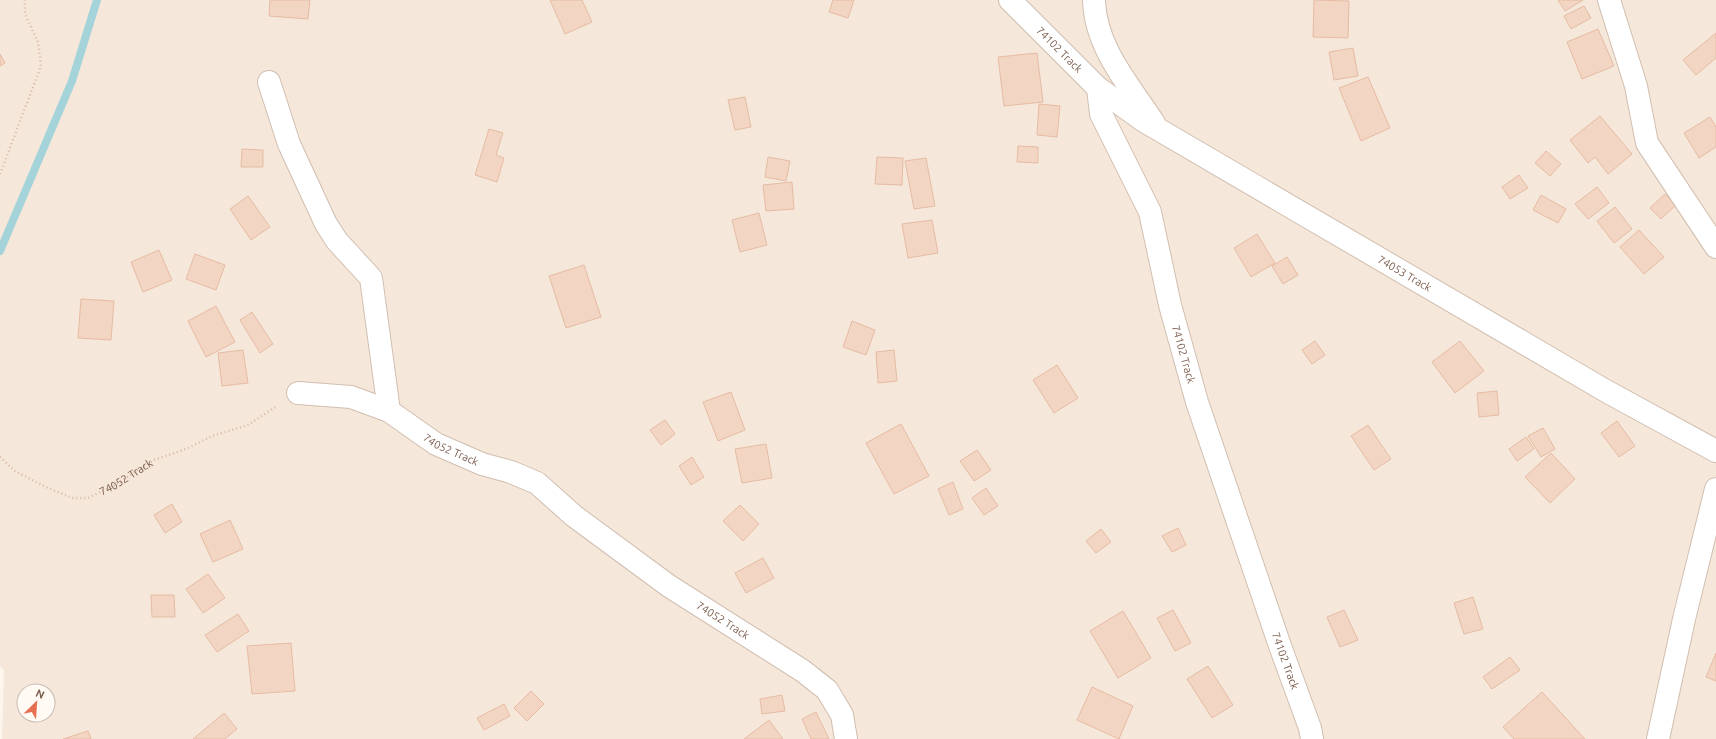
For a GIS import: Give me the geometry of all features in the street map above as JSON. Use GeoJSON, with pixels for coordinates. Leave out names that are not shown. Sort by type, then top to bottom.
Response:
{"type":"FeatureCollection","features":[{"type":"Feature","properties":{"kind":"street","name":"74102 Track"},"geometry":{"type":"LineString","coordinates":[[1010,0],[1098,88],[1101,114],[1150,212],[1170,305],[1197,402],[1278,643],[1310,728],[1312,739]]}},
{"type":"Feature","properties":{"kind":"street"},"geometry":{"type":"LineString","coordinates":[[1094,0],[1094,11],[1100,38],[1115,65],[1158,129]]}},
{"type":"Feature","properties":{"kind":"street"},"geometry":{"type":"LineString","coordinates":[[1609,0],[1636,86],[1647,143],[1716,247]]}},
{"type":"Feature","properties":{"kind":"street"},"geometry":{"type":"LineString","coordinates":[[269,82],[289,144],[326,224],[337,241],[371,278],[389,410]]}},
{"type":"Feature","properties":{"kind":"street","name":"74053 Track"},"geometry":{"type":"LineString","coordinates":[[1098,88],[1144,121],[1606,391],[1716,451]]}},
{"type":"Feature","properties":{"kind":"street","name":"74052 Track"},"geometry":{"type":"LineString","coordinates":[[298,394],[352,397],[389,410],[436,444],[482,464],[511,472],[537,483],[574,516],[669,586],[803,670],[827,690],[842,715],[846,739]]}},
{"type":"Feature","properties":{"kind":"street"},"geometry":{"type":"LineString","coordinates":[[1658,739],[1684,619],[1716,489]]}},
{"type":"Feature","properties":{"kind":"path"},"geometry":{"type":"LineString","coordinates":[[0,174],[41,66],[38,42],[25,14],[25,0]]}},
{"type":"Feature","properties":{"kind":"path","name":"74052 Track"},"geometry":{"type":"LineString","coordinates":[[0,456],[15,471],[46,487],[72,498],[88,498],[113,486],[154,460],[186,449],[212,436],[248,425],[298,394]]}},
{"type":"Feature","properties":{"kind":"shaded area"},"geometry":{"type":"Polygon","coordinates":[[[0,0],[1716,0],[1716,739],[2,739],[4,670],[0,666],[0,0]]]}},
{"type":"Feature","properties":{"kind":"building"},"geometry":{"type":"Polygon","coordinates":[[[270,0],[310,0],[308,19],[269,16],[270,0]]]}},
{"type":"Feature","properties":{"kind":"building"},"geometry":{"type":"Polygon","coordinates":[[[550,0],[582,0],[592,22],[565,34],[550,0]]]}},
{"type":"Feature","properties":{"kind":"building"},"geometry":{"type":"Polygon","coordinates":[[[833,0],[854,0],[848,18],[829,12],[833,0]]]}},
{"type":"Feature","properties":{"kind":"building"},"geometry":{"type":"Polygon","coordinates":[[[1314,0],[1349,1],[1348,38],[1313,37],[1314,0]]]}},
{"type":"Feature","properties":{"kind":"building"},"geometry":{"type":"Polygon","coordinates":[[[1558,0],[1583,0],[1565,11],[1558,0]]]}},
{"type":"Feature","properties":{"kind":"building"},"geometry":{"type":"Polygon","coordinates":[[[1584,6],[1591,18],[1571,29],[1564,16],[1584,6]]]}},
{"type":"Feature","properties":{"kind":"building"},"geometry":{"type":"Polygon","coordinates":[[[1598,29],[1614,66],[1582,79],[1567,42],[1598,29]]]}},
{"type":"Feature","properties":{"kind":"building"},"geometry":{"type":"Polygon","coordinates":[[[1716,33],[1716,58],[1696,75],[1683,60],[1716,33]]]}},
{"type":"Feature","properties":{"kind":"building"},"geometry":{"type":"Polygon","coordinates":[[[1353,48],[1358,76],[1334,80],[1329,52],[1353,48]]]}},
{"type":"Feature","properties":{"kind":"building"},"geometry":{"type":"Polygon","coordinates":[[[1037,53],[1043,102],[1004,106],[998,57],[1037,53]]]}},
{"type":"Feature","properties":{"kind":"building"},"geometry":{"type":"Polygon","coordinates":[[[0,54],[5,63],[0,66],[0,54]]]}},
{"type":"Feature","properties":{"kind":"building"},"geometry":{"type":"Polygon","coordinates":[[[1368,77],[1390,128],[1361,141],[1339,88],[1368,77]]]}},
{"type":"Feature","properties":{"kind":"building"},"geometry":{"type":"Polygon","coordinates":[[[745,97],[751,127],[735,130],[728,100],[745,97]]]}},
{"type":"Feature","properties":{"kind":"building"},"geometry":{"type":"Polygon","coordinates":[[[1039,104],[1060,106],[1057,137],[1037,135],[1039,104]]]}},
{"type":"Feature","properties":{"kind":"building"},"geometry":{"type":"Polygon","coordinates":[[[1600,116],[1632,154],[1608,174],[1595,157],[1588,163],[1570,140],[1600,116]]]}},
{"type":"Feature","properties":{"kind":"building"},"geometry":{"type":"Polygon","coordinates":[[[1710,117],[1716,127],[1716,147],[1699,158],[1684,133],[1710,117]]]}},
{"type":"Feature","properties":{"kind":"building"},"geometry":{"type":"Polygon","coordinates":[[[489,129],[503,133],[496,155],[504,158],[497,182],[475,175],[489,129]]]}},
{"type":"Feature","properties":{"kind":"building"},"geometry":{"type":"Polygon","coordinates":[[[1018,146],[1038,147],[1038,163],[1017,162],[1018,146]]]}},
{"type":"Feature","properties":{"kind":"building"},"geometry":{"type":"Polygon","coordinates":[[[242,149],[263,150],[263,167],[241,167],[242,149]]]}},
{"type":"Feature","properties":{"kind":"building"},"geometry":{"type":"Polygon","coordinates":[[[1546,151],[1561,164],[1550,176],[1535,163],[1546,151]]]}},
{"type":"Feature","properties":{"kind":"building"},"geometry":{"type":"Polygon","coordinates":[[[768,157],[790,161],[786,181],[765,177],[768,157]]]}},
{"type":"Feature","properties":{"kind":"building"},"geometry":{"type":"Polygon","coordinates":[[[877,157],[903,158],[902,185],[875,184],[877,157]]]}},
{"type":"Feature","properties":{"kind":"building"},"geometry":{"type":"Polygon","coordinates":[[[926,158],[935,206],[914,209],[905,161],[926,158]]]}},
{"type":"Feature","properties":{"kind":"building"},"geometry":{"type":"Polygon","coordinates":[[[1519,175],[1528,188],[1510,199],[1502,187],[1519,175]]]}},
{"type":"Feature","properties":{"kind":"building"},"geometry":{"type":"Polygon","coordinates":[[[792,182],[794,209],[766,211],[763,185],[792,182]]]}},
{"type":"Feature","properties":{"kind":"building"},"geometry":{"type":"Polygon","coordinates":[[[1597,187],[1609,203],[1588,219],[1575,204],[1597,187]]]}},
{"type":"Feature","properties":{"kind":"building"},"geometry":{"type":"Polygon","coordinates":[[[1665,194],[1676,205],[1661,219],[1650,208],[1665,194]]]}},
{"type":"Feature","properties":{"kind":"building"},"geometry":{"type":"Polygon","coordinates":[[[1541,195],[1566,209],[1558,223],[1533,210],[1541,195]]]}},
{"type":"Feature","properties":{"kind":"building"},"geometry":{"type":"Polygon","coordinates":[[[248,196],[270,227],[251,240],[230,209],[248,196]]]}},
{"type":"Feature","properties":{"kind":"building"},"geometry":{"type":"Polygon","coordinates":[[[1615,207],[1632,229],[1614,243],[1597,221],[1615,207]]]}},
{"type":"Feature","properties":{"kind":"building"},"geometry":{"type":"Polygon","coordinates":[[[759,213],[767,245],[740,252],[732,220],[759,213]]]}},
{"type":"Feature","properties":{"kind":"building"},"geometry":{"type":"Polygon","coordinates":[[[932,220],[938,253],[908,258],[902,224],[932,220]]]}},
{"type":"Feature","properties":{"kind":"building"},"geometry":{"type":"Polygon","coordinates":[[[1639,230],[1664,257],[1644,274],[1620,247],[1639,230]]]}},
{"type":"Feature","properties":{"kind":"building"},"geometry":{"type":"Polygon","coordinates":[[[1257,234],[1275,263],[1251,277],[1234,248],[1257,234]]]}},
{"type":"Feature","properties":{"kind":"building"},"geometry":{"type":"Polygon","coordinates":[[[159,250],[172,280],[143,292],[131,262],[159,250]]]}},
{"type":"Feature","properties":{"kind":"building"},"geometry":{"type":"Polygon","coordinates":[[[195,254],[225,265],[216,290],[186,279],[195,254]]]}},
{"type":"Feature","properties":{"kind":"building"},"geometry":{"type":"Polygon","coordinates":[[[1287,257],[1298,275],[1283,284],[1272,266],[1287,257]]]}},
{"type":"Feature","properties":{"kind":"building"},"geometry":{"type":"Polygon","coordinates":[[[584,265],[601,317],[566,328],[549,276],[584,265]]]}},
{"type":"Feature","properties":{"kind":"building"},"geometry":{"type":"Polygon","coordinates":[[[81,299],[114,301],[111,340],[78,338],[81,299]]]}},
{"type":"Feature","properties":{"kind":"building"},"geometry":{"type":"Polygon","coordinates":[[[216,306],[235,342],[206,357],[188,321],[216,306]]]}},
{"type":"Feature","properties":{"kind":"building"},"geometry":{"type":"Polygon","coordinates":[[[252,312],[273,344],[260,353],[240,320],[252,312]]]}},
{"type":"Feature","properties":{"kind":"building"},"geometry":{"type":"Polygon","coordinates":[[[852,321],[875,330],[866,355],[843,347],[852,321]]]}},
{"type":"Feature","properties":{"kind":"building"},"geometry":{"type":"Polygon","coordinates":[[[1315,341],[1325,355],[1312,364],[1302,350],[1315,341]]]}},
{"type":"Feature","properties":{"kind":"building"},"geometry":{"type":"Polygon","coordinates":[[[1460,341],[1484,371],[1455,393],[1432,362],[1460,341]]]}},
{"type":"Feature","properties":{"kind":"building"},"geometry":{"type":"Polygon","coordinates":[[[243,350],[248,383],[222,386],[218,353],[243,350]]]}},
{"type":"Feature","properties":{"kind":"building"},"geometry":{"type":"Polygon","coordinates":[[[894,350],[897,381],[878,383],[876,352],[894,350]]]}},
{"type":"Feature","properties":{"kind":"building"},"geometry":{"type":"Polygon","coordinates":[[[1057,365],[1078,398],[1054,413],[1033,380],[1057,365]]]}},
{"type":"Feature","properties":{"kind":"building"},"geometry":{"type":"Polygon","coordinates":[[[1497,391],[1499,415],[1479,417],[1477,393],[1497,391]]]}},
{"type":"Feature","properties":{"kind":"building"},"geometry":{"type":"Polygon","coordinates":[[[731,392],[745,430],[718,441],[703,402],[731,392]]]}},
{"type":"Feature","properties":{"kind":"building"},"geometry":{"type":"Polygon","coordinates":[[[665,420],[675,434],[661,445],[650,430],[665,420]]]}},
{"type":"Feature","properties":{"kind":"building"},"geometry":{"type":"Polygon","coordinates":[[[1617,421],[1635,446],[1619,457],[1601,433],[1617,421]]]}},
{"type":"Feature","properties":{"kind":"building"},"geometry":{"type":"Polygon","coordinates":[[[901,424],[929,476],[894,494],[866,443],[901,424]]]}},
{"type":"Feature","properties":{"kind":"building"},"geometry":{"type":"Polygon","coordinates":[[[1368,425],[1391,459],[1374,470],[1351,436],[1368,425]]]}},
{"type":"Feature","properties":{"kind":"building"},"geometry":{"type":"Polygon","coordinates":[[[1543,428],[1555,449],[1541,457],[1528,436],[1543,428]]]}},
{"type":"Feature","properties":{"kind":"building"},"geometry":{"type":"Polygon","coordinates":[[[1526,437],[1534,449],[1517,461],[1509,449],[1526,437]]]}},
{"type":"Feature","properties":{"kind":"building"},"geometry":{"type":"Polygon","coordinates":[[[766,444],[772,478],[742,483],[735,449],[766,444]]]}},
{"type":"Feature","properties":{"kind":"building"},"geometry":{"type":"Polygon","coordinates":[[[977,450],[991,470],[974,481],[960,461],[977,450]]]}},
{"type":"Feature","properties":{"kind":"building"},"geometry":{"type":"Polygon","coordinates":[[[1551,453],[1575,479],[1550,503],[1525,477],[1551,453]]]}},
{"type":"Feature","properties":{"kind":"building"},"geometry":{"type":"Polygon","coordinates":[[[692,457],[704,477],[691,485],[679,466],[692,457]]]}},
{"type":"Feature","properties":{"kind":"building"},"geometry":{"type":"Polygon","coordinates":[[[953,482],[963,509],[949,515],[938,489],[953,482]]]}},
{"type":"Feature","properties":{"kind":"building"},"geometry":{"type":"Polygon","coordinates":[[[986,488],[998,506],[984,515],[972,498],[986,488]]]}},
{"type":"Feature","properties":{"kind":"building"},"geometry":{"type":"Polygon","coordinates":[[[172,504],[182,522],[165,533],[154,515],[172,504]]]}},
{"type":"Feature","properties":{"kind":"building"},"geometry":{"type":"Polygon","coordinates":[[[740,505],[759,524],[743,541],[723,521],[740,505]]]}},
{"type":"Feature","properties":{"kind":"building"},"geometry":{"type":"Polygon","coordinates":[[[230,520],[243,549],[213,562],[200,534],[230,520]]]}},
{"type":"Feature","properties":{"kind":"building"},"geometry":{"type":"Polygon","coordinates":[[[1178,528],[1186,545],[1172,552],[1162,536],[1178,528]]]}},
{"type":"Feature","properties":{"kind":"building"},"geometry":{"type":"Polygon","coordinates":[[[1101,529],[1111,542],[1096,553],[1086,541],[1101,529]]]}},
{"type":"Feature","properties":{"kind":"building"},"geometry":{"type":"Polygon","coordinates":[[[763,558],[774,578],[746,593],[735,573],[763,558]]]}},
{"type":"Feature","properties":{"kind":"building"},"geometry":{"type":"Polygon","coordinates":[[[208,574],[225,598],[203,613],[186,589],[208,574]]]}},
{"type":"Feature","properties":{"kind":"building"},"geometry":{"type":"Polygon","coordinates":[[[151,595],[174,595],[175,617],[152,617],[151,595]]]}},
{"type":"Feature","properties":{"kind":"building"},"geometry":{"type":"Polygon","coordinates":[[[1473,597],[1483,629],[1464,634],[1454,603],[1473,597]]]}},
{"type":"Feature","properties":{"kind":"building"},"geometry":{"type":"Polygon","coordinates":[[[1173,610],[1191,643],[1175,651],[1157,618],[1173,610]]]}},
{"type":"Feature","properties":{"kind":"building"},"geometry":{"type":"Polygon","coordinates":[[[1344,610],[1358,640],[1340,647],[1327,617],[1344,610]]]}},
{"type":"Feature","properties":{"kind":"building"},"geometry":{"type":"Polygon","coordinates":[[[1123,611],[1151,658],[1118,678],[1090,631],[1123,611]]]}},
{"type":"Feature","properties":{"kind":"building"},"geometry":{"type":"Polygon","coordinates":[[[238,614],[249,631],[217,652],[205,635],[238,614]]]}},
{"type":"Feature","properties":{"kind":"building"},"geometry":{"type":"Polygon","coordinates":[[[291,643],[295,691],[252,694],[247,646],[291,643]]]}},
{"type":"Feature","properties":{"kind":"building"},"geometry":{"type":"Polygon","coordinates":[[[1716,653],[1716,681],[1706,677],[1716,653]]]}},
{"type":"Feature","properties":{"kind":"building"},"geometry":{"type":"Polygon","coordinates":[[[1510,657],[1520,670],[1492,689],[1483,677],[1510,657]]]}},
{"type":"Feature","properties":{"kind":"building"},"geometry":{"type":"Polygon","coordinates":[[[1208,666],[1233,705],[1212,718],[1187,679],[1208,666]]]}},
{"type":"Feature","properties":{"kind":"building"},"geometry":{"type":"Polygon","coordinates":[[[1092,687],[1133,706],[1119,739],[1077,720],[1092,687]]]}},
{"type":"Feature","properties":{"kind":"building"},"geometry":{"type":"Polygon","coordinates":[[[531,691],[544,704],[527,721],[514,708],[531,691]]]}},
{"type":"Feature","properties":{"kind":"building"},"geometry":{"type":"Polygon","coordinates":[[[1542,692],[1585,739],[1514,739],[1503,727],[1542,692]]]}},
{"type":"Feature","properties":{"kind":"building"},"geometry":{"type":"Polygon","coordinates":[[[782,695],[785,711],[762,714],[760,699],[782,695]]]}},
{"type":"Feature","properties":{"kind":"building"},"geometry":{"type":"Polygon","coordinates":[[[504,704],[510,716],[484,730],[477,718],[504,704]]]}},
{"type":"Feature","properties":{"kind":"building"},"geometry":{"type":"Polygon","coordinates":[[[816,712],[829,739],[811,739],[802,719],[816,712]]]}},
{"type":"Feature","properties":{"kind":"building"},"geometry":{"type":"Polygon","coordinates":[[[224,713],[237,729],[225,739],[193,739],[224,713]]]}},
{"type":"Feature","properties":{"kind":"building"},"geometry":{"type":"Polygon","coordinates":[[[769,720],[783,739],[744,739],[769,720]]]}},
{"type":"Feature","properties":{"kind":"building"},"geometry":{"type":"Polygon","coordinates":[[[88,731],[91,739],[63,739],[88,731]]]}},
{"type":"Feature","properties":{"kind":"waterway"},"geometry":{"type":"LineString","coordinates":[[0,251],[72,81],[97,0]]}}]}
